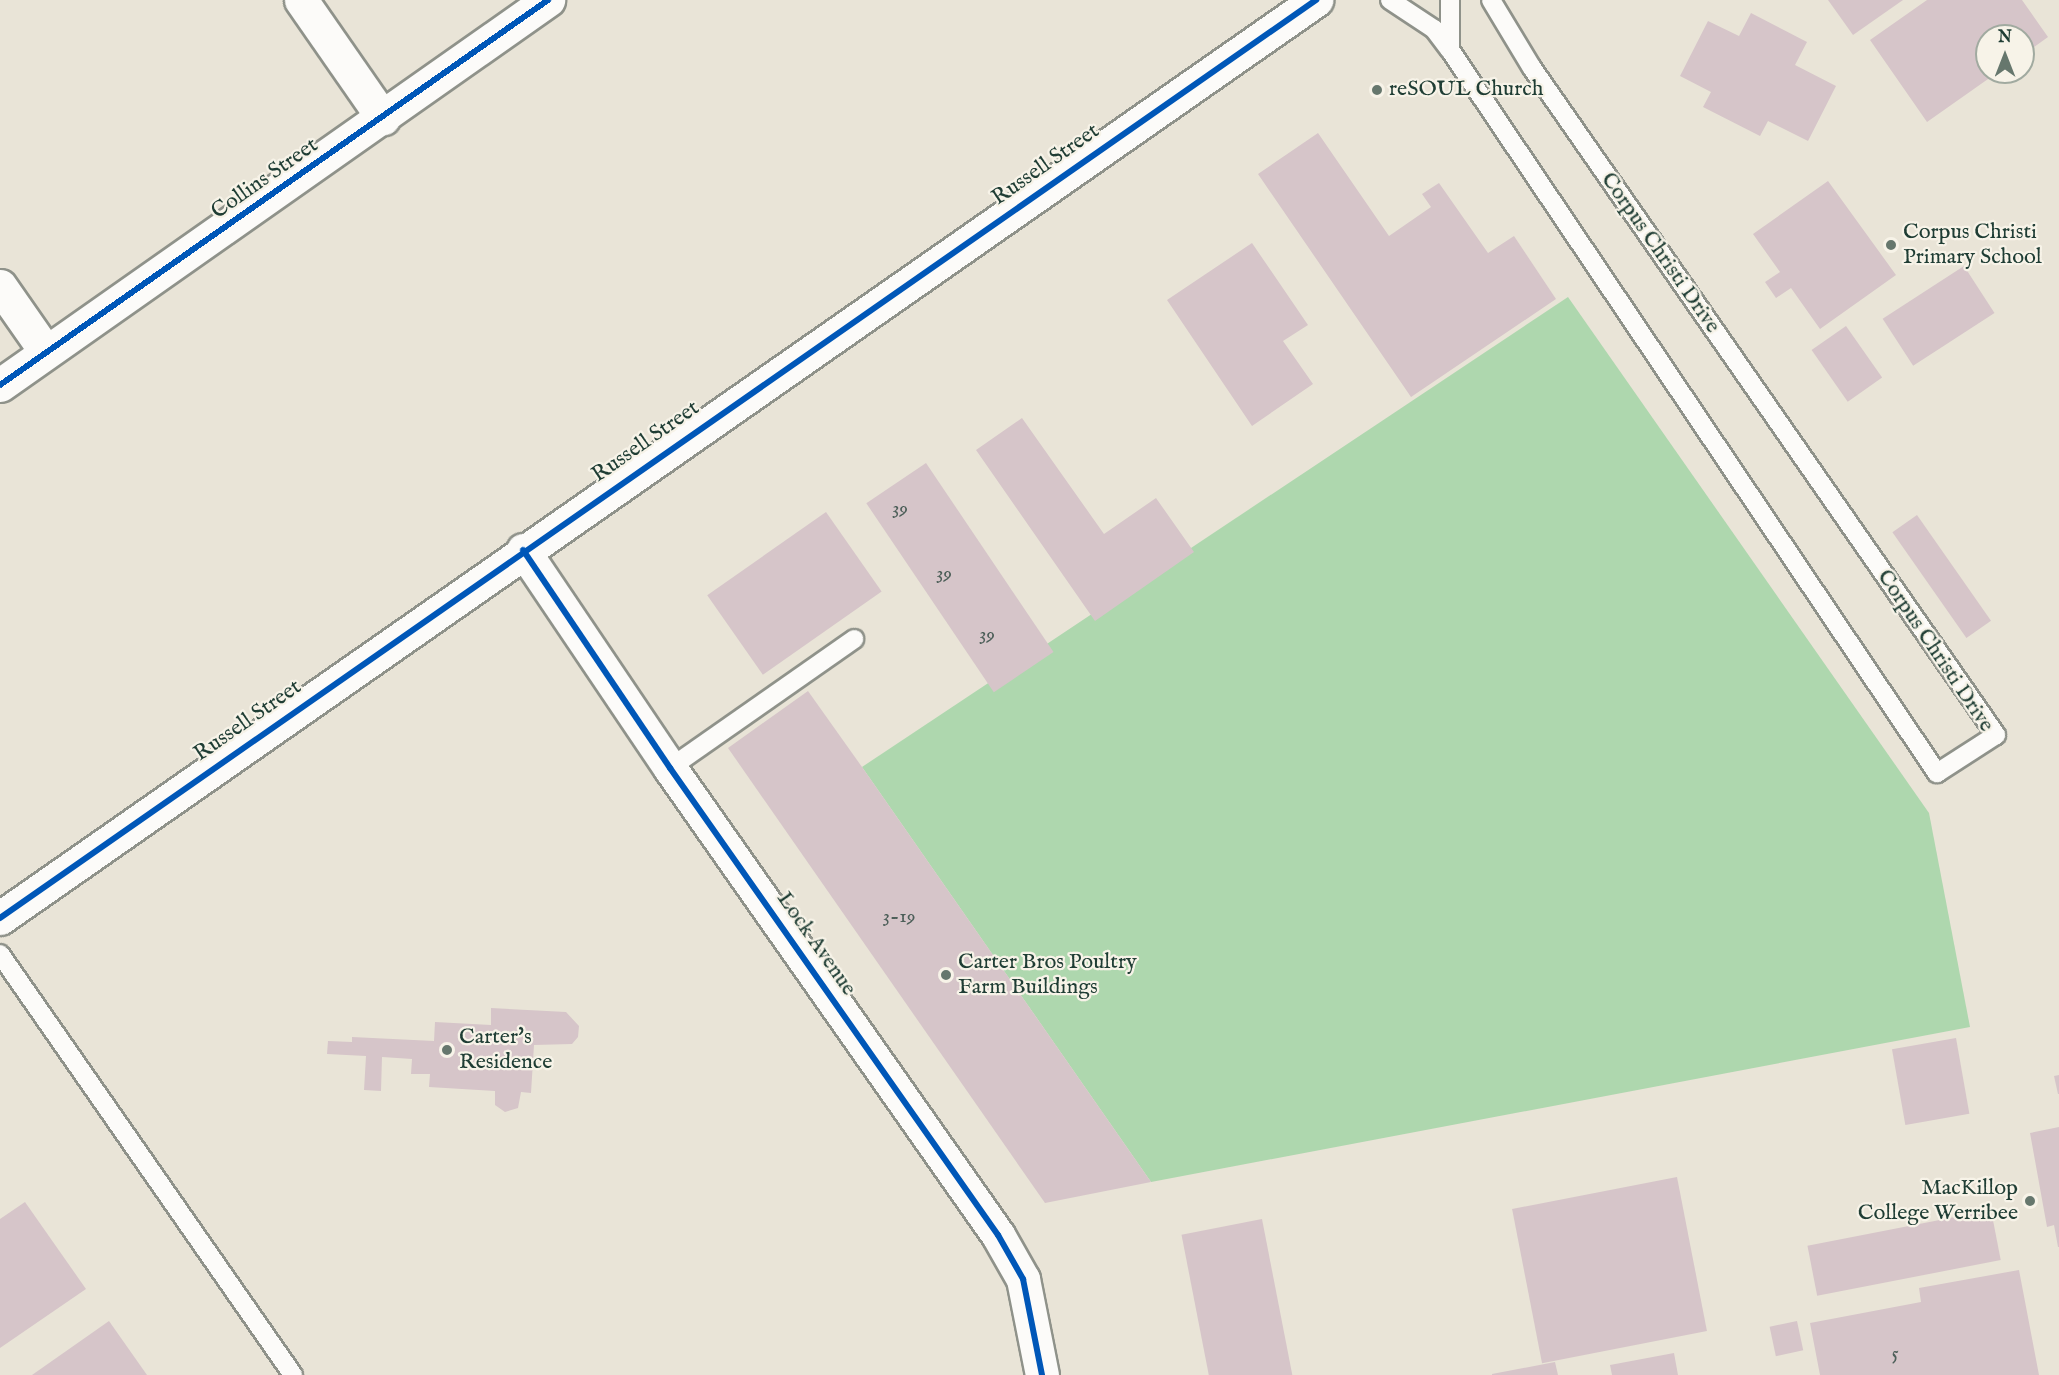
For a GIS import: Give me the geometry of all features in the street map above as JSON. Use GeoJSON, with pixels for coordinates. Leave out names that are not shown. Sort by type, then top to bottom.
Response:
{"type":"FeatureCollection","features":[{"type":"Feature","properties":{"kind":"street"},"geometry":{"type":"LineString","coordinates":[[301,0],[383,118]]}},
{"type":"Feature","properties":{"kind":"street","name":"Collins Street"},"geometry":{"type":"LineString","coordinates":[[0,385],[549,0]]}},
{"type":"Feature","properties":{"kind":"street","name":"Russell Street"},"geometry":{"type":"LineString","coordinates":[[0,918],[523,550],[1316,0]]}},
{"type":"Feature","properties":{"kind":"street"},"geometry":{"type":"LineString","coordinates":[[0,286],[46,352]]}},
{"type":"Feature","properties":{"kind":"street","name":"Lock Avenue"},"geometry":{"type":"LineString","coordinates":[[523,550],[670,768],[998,1235],[1023,1279],[1042,1375]]}},
{"type":"Feature","properties":{"kind":"lane","name":"Corpus Christi Drive"},"geometry":{"type":"LineString","coordinates":[[1390,0],[1434,29],[1450,50],[1937,773],[1996,735],[1532,68],[1491,0]]}},
{"type":"Feature","properties":{"kind":"lane"},"geometry":{"type":"LineString","coordinates":[[1450,0],[1450,50]]}},
{"type":"Feature","properties":{"kind":"lane"},"geometry":{"type":"LineString","coordinates":[[670,768],[854,639]]}},
{"type":"Feature","properties":{"kind":"lane"},"geometry":{"type":"LineString","coordinates":[[0,954],[293,1375]]}},
{"type":"Feature","properties":{"kind":"green space"},"geometry":{"type":"Polygon","coordinates":[[[1568,297],[1929,813],[1970,1027],[1151,1182],[862,767],[1568,297]]]}},
{"type":"Feature","properties":{"kind":"building"},"geometry":{"type":"Polygon","coordinates":[[[1828,0],[1903,0],[1853,35],[1828,0]]]}},
{"type":"Feature","properties":{"kind":"building"},"geometry":{"type":"Polygon","coordinates":[[[1927,0],[2022,0],[2048,37],[2035,46],[2035,24],[1975,24],[1975,84],[1981,84],[1927,122],[1870,40],[1927,0]]]}},
{"type":"Feature","properties":{"kind":"building"},"geometry":{"type":"Polygon","coordinates":[[[1751,13],[1807,42],[1795,65],[1836,86],[1808,141],[1768,121],[1760,136],[1703,107],[1711,92],[1680,76],[1708,21],[1739,36],[1751,13]]]}},
{"type":"Feature","properties":{"kind":"building"},"geometry":{"type":"Polygon","coordinates":[[[1318,133],[1389,236],[1431,207],[1422,194],[1439,183],[1488,253],[1514,236],[1556,299],[1411,397],[1258,174],[1318,133]]]}},
{"type":"Feature","properties":{"kind":"building"},"geometry":{"type":"Polygon","coordinates":[[[1828,181],[1896,275],[1820,329],[1791,288],[1776,298],[1765,282],[1780,272],[1753,234],[1828,181]]]}},
{"type":"Feature","properties":{"kind":"building"},"geometry":{"type":"Polygon","coordinates":[[[1252,243],[1308,325],[1283,341],[1313,384],[1252,426],[1167,300],[1252,243]]]}},
{"type":"Feature","properties":{"kind":"building"},"geometry":{"type":"Polygon","coordinates":[[[1964,266],[1994,313],[1913,366],[1883,319],[1964,266]]]}},
{"type":"Feature","properties":{"kind":"building"},"geometry":{"type":"Polygon","coordinates":[[[1846,326],[1882,378],[1848,402],[1812,350],[1846,326]]]}},
{"type":"Feature","properties":{"kind":"building"},"geometry":{"type":"Polygon","coordinates":[[[1022,418],[1104,534],[1156,498],[1194,552],[1095,621],[976,450],[1022,418]]]}},
{"type":"Feature","properties":{"kind":"building"},"geometry":{"type":"Polygon","coordinates":[[[926,463],[1053,652],[994,692],[866,503],[926,463]]]}},
{"type":"Feature","properties":{"kind":"building"},"geometry":{"type":"Polygon","coordinates":[[[826,512],[882,591],[763,675],[707,595],[826,512]]]}},
{"type":"Feature","properties":{"kind":"building"},"geometry":{"type":"Polygon","coordinates":[[[1917,515],[1991,621],[1966,638],[1892,532],[1917,515]]]}},
{"type":"Feature","properties":{"kind":"building","name":"Carter Bros Poultry Farm Buildings"},"geometry":{"type":"Polygon","coordinates":[[[808,691],[1151,1182],[1045,1203],[728,748],[808,691]]]}},
{"type":"Feature","properties":{"kind":"building"},"geometry":{"type":"Polygon","coordinates":[[[491,1008],[566,1012],[579,1026],[578,1037],[572,1044],[534,1045],[531,1093],[521,1092],[518,1108],[505,1112],[495,1105],[495,1091],[429,1087],[430,1074],[411,1074],[412,1059],[382,1057],[381,1091],[364,1090],[366,1056],[327,1054],[328,1041],[352,1042],[352,1037],[434,1041],[435,1022],[491,1025],[491,1008]]]}},
{"type":"Feature","properties":{"kind":"building"},"geometry":{"type":"Polygon","coordinates":[[[1956,1038],[1969,1114],[1905,1125],[1892,1049],[1956,1038]]]}},
{"type":"Feature","properties":{"kind":"building"},"geometry":{"type":"Polygon","coordinates":[[[2059,1075],[2059,1094],[2058,1094],[2054,1076],[2059,1075]]]}},
{"type":"Feature","properties":{"kind":"building"},"geometry":{"type":"Polygon","coordinates":[[[2059,1127],[2058,1247],[2054,1225],[2047,1227],[2030,1133],[2059,1127]]]}},
{"type":"Feature","properties":{"kind":"building"},"geometry":{"type":"Polygon","coordinates":[[[1677,1177],[1707,1331],[1542,1363],[1512,1209],[1677,1177]]]}},
{"type":"Feature","properties":{"kind":"building"},"geometry":{"type":"Polygon","coordinates":[[[25,1202],[86,1289],[0,1348],[0,1219],[25,1202]]]}},
{"type":"Feature","properties":{"kind":"building"},"geometry":{"type":"Polygon","coordinates":[[[1991,1210],[2001,1260],[1817,1296],[1807,1246],[1991,1210]]]}},
{"type":"Feature","properties":{"kind":"building"},"geometry":{"type":"Polygon","coordinates":[[[1262,1219],[1292,1375],[1209,1375],[1182,1235],[1262,1219]]]}},
{"type":"Feature","properties":{"kind":"building"},"geometry":{"type":"Polygon","coordinates":[[[2019,1270],[2039,1375],[1820,1375],[1810,1323],[1921,1302],[1919,1288],[2019,1270]]]}},
{"type":"Feature","properties":{"kind":"building"},"geometry":{"type":"Polygon","coordinates":[[[109,1321],[147,1375],[32,1375],[109,1321]]]}},
{"type":"Feature","properties":{"kind":"building"},"geometry":{"type":"Polygon","coordinates":[[[1797,1321],[1803,1350],[1776,1356],[1770,1327],[1797,1321]]]}},
{"type":"Feature","properties":{"kind":"building"},"geometry":{"type":"Polygon","coordinates":[[[1674,1353],[1678,1375],[1612,1375],[1610,1365],[1674,1353]]]}},
{"type":"Feature","properties":{"kind":"building"},"geometry":{"type":"Polygon","coordinates":[[[1555,1362],[1558,1375],[1492,1375],[1492,1374],[1555,1362]]]}},
{"type":"Feature","properties":{"kind":"cycle path"},"geometry":{"type":"LineString","coordinates":[[0,385],[548,0]]}},
{"type":"Feature","properties":{"kind":"cycle path"},"geometry":{"type":"LineString","coordinates":[[0,918],[1316,0]]}},
{"type":"Feature","properties":{"kind":"cycle path"},"geometry":{"type":"LineString","coordinates":[[523,550],[670,768],[998,1235],[1023,1279],[1042,1375]]}},
{"type":"Feature","properties":{"kind":"place","name":"reSOUL Church"},"geometry":{"type":"Point","coordinates":[1377,90]}},
{"type":"Feature","properties":{"kind":"place","name":"Corpus Christi Primary School"},"geometry":{"type":"Point","coordinates":[1891,245]}},
{"type":"Feature","properties":{"kind":"place","name":"Carter Bros Poultry Farm Buildings"},"geometry":{"type":"Point","coordinates":[946,975]}},
{"type":"Feature","properties":{"kind":"place","name":"Carter's Residence"},"geometry":{"type":"Point","coordinates":[447,1050]}},
{"type":"Feature","properties":{"kind":"place","name":"MacKillop College Werribee"},"geometry":{"type":"Point","coordinates":[2030,1201]}}]}
